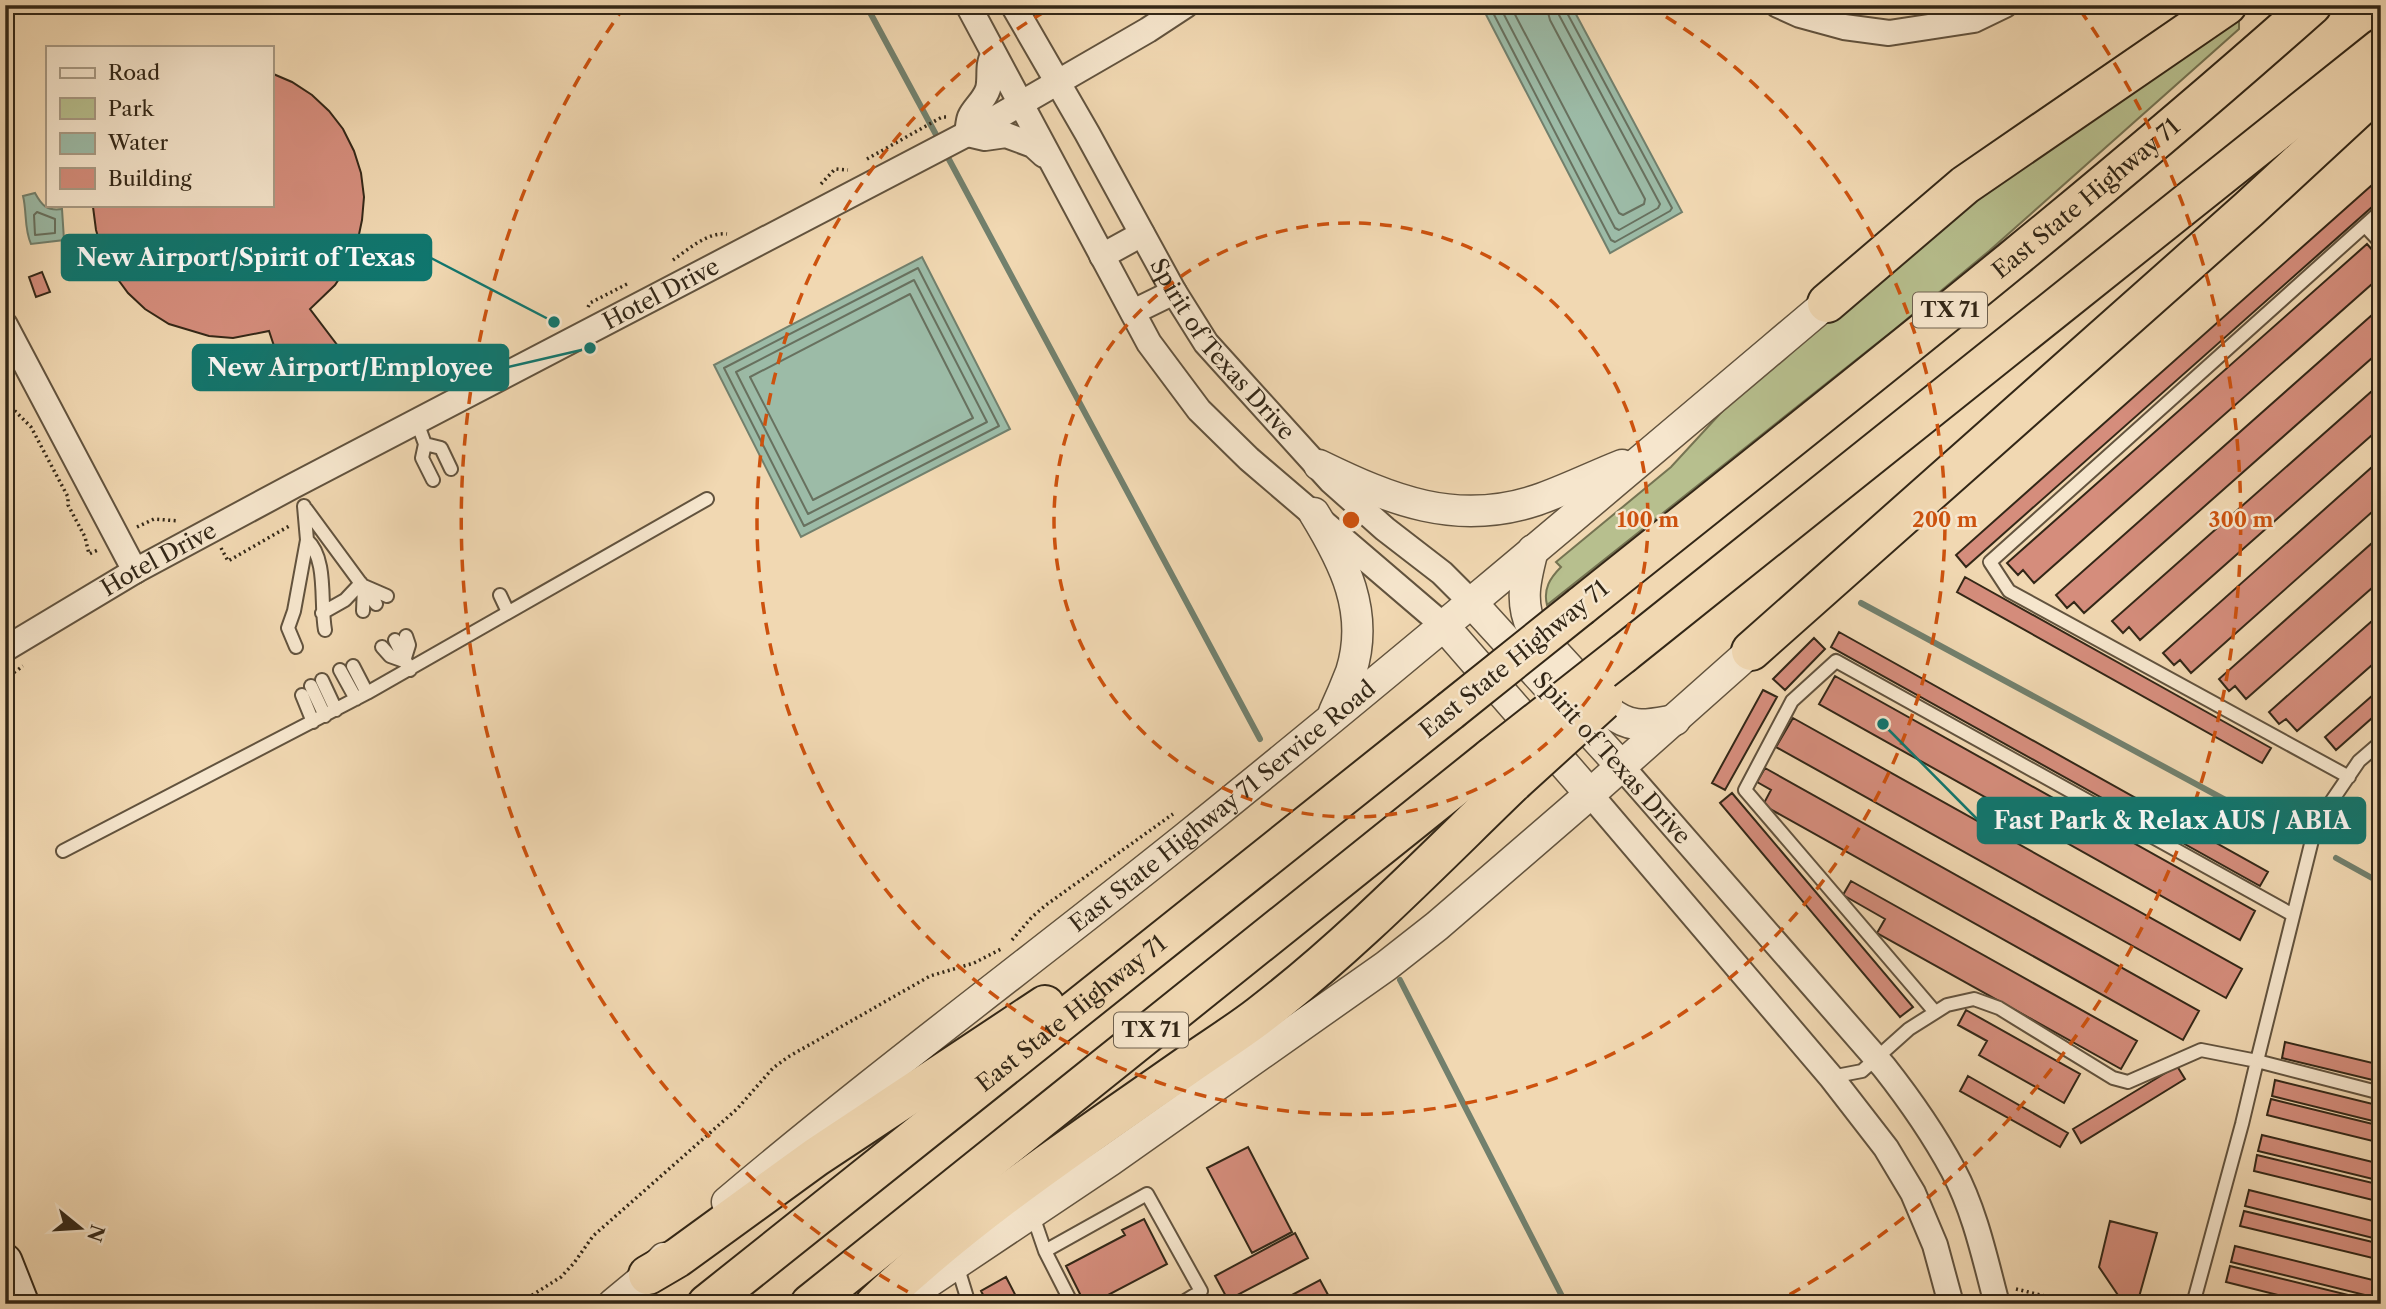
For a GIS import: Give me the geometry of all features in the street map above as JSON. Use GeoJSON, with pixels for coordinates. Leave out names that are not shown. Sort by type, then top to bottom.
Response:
{"type":"FeatureCollection","features":[{"type":"Feature","properties":{"kind":"highway"},"geometry":{"type":"LineString","coordinates":[[1827,303],[1965,185],[2013,149],[2227,5]]}},
{"type":"Feature","properties":{"kind":"highway","name":"East State Highway 71"},"geometry":{"type":"LineString","coordinates":[[708,1304],[2005,267],[2312,5]]}},
{"type":"Feature","properties":{"kind":"highway","name":"TX 71"},"geometry":{"type":"LineString","coordinates":[[810,1304],[1503,770],[1630,662],[1677,634],[1782,526],[2381,48]]}},
{"type":"Feature","properties":{"kind":"highway"},"geometry":{"type":"LineString","coordinates":[[1751,651],[2249,209],[2381,87]]}},
{"type":"Feature","properties":{"kind":"highway"},"geometry":{"type":"LineString","coordinates":[[875,1304],[940,1245],[1024,1181],[1259,1016],[1300,982],[1355,934],[1503,770]]}},
{"type":"Feature","properties":{"kind":"highway"},"geometry":{"type":"LineString","coordinates":[[648,1275],[677,1258],[816,1157],[1057,997],[1087,978],[1135,961]]}},
{"type":"Feature","properties":{"kind":"highway"},"geometry":{"type":"LineString","coordinates":[[737,1304],[818,1236],[906,1144]]}},
{"type":"Feature","properties":{"kind":"main road"},"geometry":{"type":"LineString","coordinates":[[5,1261],[22,1304]]}},
{"type":"Feature","properties":{"kind":"street","name":"Spirit of Texas Drive"},"geometry":{"type":"LineString","coordinates":[[968,5],[1149,343],[1199,410],[1250,459],[1443,625],[1831,1077],[1886,1148],[1913,1193],[1936,1245],[1951,1304]]}},
{"type":"Feature","properties":{"kind":"street","name":"Spirit of Texas Drive"},"geometry":{"type":"LineString","coordinates":[[1013,5],[1174,292],[1206,343],[1331,481],[1385,529],[1442,573],[1471,601],[1622,767],[1876,1058],[1919,1112],[1954,1172],[2004,1296]]}},
{"type":"Feature","properties":{"kind":"street","name":"Hotel Drive"},"geometry":{"type":"LineString","coordinates":[[5,649],[135,571],[298,496],[421,433],[961,137],[1137,37],[1186,5]]}},
{"type":"Feature","properties":{"kind":"street"},"geometry":{"type":"LineString","coordinates":[[1778,5],[1800,15],[1844,27],[1889,33],[1974,20],[2005,5]]}},
{"type":"Feature","properties":{"kind":"street"},"geometry":{"type":"LineString","coordinates":[[993,56],[989,61],[988,89],[983,102],[971,115],[961,137],[1006,135],[1033,145],[1048,158]]}},
{"type":"Feature","properties":{"kind":"street"},"geometry":{"type":"LineString","coordinates":[[1102,256],[1142,234]]}},
{"type":"Feature","properties":{"kind":"street"},"geometry":{"type":"LineString","coordinates":[[1133,312],[1174,292]]}},
{"type":"Feature","properties":{"kind":"street","name":"East State Highway 71 Service Road"},"geometry":{"type":"LineString","coordinates":[[613,1304],[648,1275],[683,1238],[813,1130],[1097,908],[1332,718],[1827,303]]}},
{"type":"Feature","properties":{"kind":"street"},"geometry":{"type":"LineString","coordinates":[[5,325],[135,571]]}},
{"type":"Feature","properties":{"kind":"street"},"geometry":{"type":"LineString","coordinates":[[1319,465],[1406,503],[1461,511],[1516,506],[1643,458]]}},
{"type":"Feature","properties":{"kind":"street"},"geometry":{"type":"LineString","coordinates":[[1314,513],[1344,565],[1357,614],[1357,638],[1351,672],[1332,718]]}},
{"type":"Feature","properties":{"kind":"street"},"geometry":{"type":"LineString","coordinates":[[1533,550],[1524,597],[1525,614],[1532,628],[1608,712],[1620,720],[1636,726],[1675,719]]}},
{"type":"Feature","properties":{"kind":"street"},"geometry":{"type":"LineString","coordinates":[[896,1304],[927,1290],[957,1264],[1111,1160],[1377,973],[1437,926],[1622,767],[1751,651]]}},
{"type":"Feature","properties":{"kind":"lane"},"geometry":{"type":"LineString","coordinates":[[2349,777],[2009,591],[1990,562],[2381,211]]}},
{"type":"Feature","properties":{"kind":"lane"},"geometry":{"type":"LineString","coordinates":[[2365,226],[2381,243]]}},
{"type":"Feature","properties":{"kind":"lane"},"geometry":{"type":"LineString","coordinates":[[421,433],[441,448],[451,470]]}},
{"type":"Feature","properties":{"kind":"lane"},"geometry":{"type":"LineString","coordinates":[[421,433],[422,458],[433,480]]}},
{"type":"Feature","properties":{"kind":"lane"},"geometry":{"type":"LineString","coordinates":[[296,647],[288,628],[294,611],[307,540],[298,496]]}},
{"type":"Feature","properties":{"kind":"lane"},"geometry":{"type":"LineString","coordinates":[[298,496],[340,559],[363,584],[376,604]]}},
{"type":"Feature","properties":{"kind":"lane"},"geometry":{"type":"LineString","coordinates":[[63,851],[330,713],[407,665],[508,612],[707,499]]}},
{"type":"Feature","properties":{"kind":"lane"},"geometry":{"type":"LineString","coordinates":[[307,540],[315,547],[321,570],[325,630]]}},
{"type":"Feature","properties":{"kind":"lane"},"geometry":{"type":"LineString","coordinates":[[363,584],[387,596]]}},
{"type":"Feature","properties":{"kind":"lane"},"geometry":{"type":"LineString","coordinates":[[363,584],[363,611]]}},
{"type":"Feature","properties":{"kind":"lane"},"geometry":{"type":"LineString","coordinates":[[322,613],[345,600],[363,584]]}},
{"type":"Feature","properties":{"kind":"lane"},"geometry":{"type":"LineString","coordinates":[[500,595],[508,612]]}},
{"type":"Feature","properties":{"kind":"lane"},"geometry":{"type":"LineString","coordinates":[[400,638],[409,645],[407,665]]}},
{"type":"Feature","properties":{"kind":"lane"},"geometry":{"type":"LineString","coordinates":[[382,647],[390,656],[407,665]]}},
{"type":"Feature","properties":{"kind":"lane"},"geometry":{"type":"LineString","coordinates":[[1935,1012],[1745,790],[1792,701],[1836,661],[2293,915]]}},
{"type":"Feature","properties":{"kind":"lane"},"geometry":{"type":"LineString","coordinates":[[346,668],[361,696]]}},
{"type":"Feature","properties":{"kind":"lane"},"geometry":{"type":"LineString","coordinates":[[313,722],[311,687],[330,713]]}},
{"type":"Feature","properties":{"kind":"lane"},"geometry":{"type":"LineString","coordinates":[[2193,1304],[2316,824],[2360,761],[2381,742]]}},
{"type":"Feature","properties":{"kind":"lane"},"geometry":{"type":"LineString","coordinates":[[1831,1077],[1862,1071],[1909,1029],[1947,1004],[1974,999],[1999,1008],[2113,1078],[2128,1082],[2201,1049],[2381,1093]]}},
{"type":"Feature","properties":{"kind":"lane"},"geometry":{"type":"LineString","coordinates":[[1045,1251],[1147,1194],[1201,1291],[1180,1304]]}},
{"type":"Feature","properties":{"kind":"lane"},"geometry":{"type":"LineString","coordinates":[[1032,1212],[1045,1251],[1072,1304]]}},
{"type":"Feature","properties":{"kind":"lane"},"geometry":{"type":"LineString","coordinates":[[957,1264],[969,1304]]}},
{"type":"Feature","properties":{"kind":"path"},"geometry":{"type":"LineString","coordinates":[[859,163],[942,117]]}},
{"type":"Feature","properties":{"kind":"path"},"geometry":{"type":"LineString","coordinates":[[821,184],[835,169],[847,170]]}},
{"type":"Feature","properties":{"kind":"path"},"geometry":{"type":"LineString","coordinates":[[666,264],[717,233],[728,233]]}},
{"type":"Feature","properties":{"kind":"path"},"geometry":{"type":"LineString","coordinates":[[599,298],[636,280]]}},
{"type":"Feature","properties":{"kind":"path"},"geometry":{"type":"LineString","coordinates":[[435,390],[454,366],[485,363]]}},
{"type":"Feature","properties":{"kind":"path"},"geometry":{"type":"LineString","coordinates":[[5,391],[15,410],[31,427],[68,497],[68,505],[85,537],[89,554],[96,551]]}},
{"type":"Feature","properties":{"kind":"path"},"geometry":{"type":"LineString","coordinates":[[221,548],[228,561],[294,523]]}},
{"type":"Feature","properties":{"kind":"path"},"geometry":{"type":"LineString","coordinates":[[5,679],[32,660]]}},
{"type":"Feature","properties":{"kind":"path"},"geometry":{"type":"LineString","coordinates":[[518,1304],[561,1277],[593,1236],[737,1109],[774,1068],[788,1057],[930,976],[974,962],[1004,947],[1046,905],[1180,808]]}},
{"type":"Feature","properties":{"kind":"path"},"geometry":{"type":"LineString","coordinates":[[2004,1296],[2045,1296]]}},
{"type":"Feature","properties":{"kind":"green space"},"geometry":{"type":"Polygon","coordinates":[[[2235,18],[2239,20],[2239,29],[1989,251],[1895,329],[1547,605],[1548,584],[1561,567],[1556,562],[1671,467],[1729,404],[1948,213],[2235,18]]]}},
{"type":"Feature","properties":{"kind":"water"},"geometry":{"type":"Polygon","coordinates":[[[1481,5],[1571,5],[1682,212],[1610,253],[1481,5]]]}},
{"type":"Feature","properties":{"kind":"water"},"geometry":{"type":"Polygon","coordinates":[[[35,193],[46,207],[62,209],[64,240],[31,244],[23,196],[35,193]]]}},
{"type":"Feature","properties":{"kind":"water"},"geometry":{"type":"Polygon","coordinates":[[[922,257],[1010,429],[801,537],[714,365],[922,257]]]}},
{"type":"Feature","properties":{"kind":"building"},"geometry":{"type":"Polygon","coordinates":[[[273,74],[292,82],[312,95],[343,129],[361,173],[364,197],[357,244],[335,285],[310,309],[344,354],[308,376],[287,385],[269,331],[233,338],[209,336],[169,324],[145,309],[128,293],[114,274],[103,253],[93,207],[273,206],[273,74]]]}},
{"type":"Feature","properties":{"kind":"building"},"geometry":{"type":"Polygon","coordinates":[[[2381,177],[2381,199],[1966,567],[1956,555],[2381,177]]]}},
{"type":"Feature","properties":{"kind":"building"},"geometry":{"type":"Polygon","coordinates":[[[2367,244],[2381,260],[2381,276],[2034,583],[2023,570],[2018,575],[2007,563],[2367,244]]]}},
{"type":"Feature","properties":{"kind":"building"},"geometry":{"type":"Polygon","coordinates":[[[42,272],[50,292],[36,297],[29,277],[42,272]]]}},
{"type":"Feature","properties":{"kind":"building"},"geometry":{"type":"Polygon","coordinates":[[[2381,307],[2381,350],[2084,613],[2074,602],[2067,608],[2056,595],[2381,307]]]}},
{"type":"Feature","properties":{"kind":"building"},"geometry":{"type":"Polygon","coordinates":[[[2381,383],[2381,427],[2140,640],[2129,627],[2123,633],[2112,621],[2381,383]]]}},
{"type":"Feature","properties":{"kind":"building"},"geometry":{"type":"Polygon","coordinates":[[[2381,459],[2381,504],[2191,673],[2180,660],[2174,665],[2163,653],[2381,459]]]}},
{"type":"Feature","properties":{"kind":"building"},"geometry":{"type":"Polygon","coordinates":[[[2381,535],[2381,580],[2246,699],[2235,686],[2229,691],[2219,679],[2381,535]]]}},
{"type":"Feature","properties":{"kind":"building"},"geometry":{"type":"Polygon","coordinates":[[[1965,577],[2271,748],[2262,763],[1957,592],[1965,577]]]}},
{"type":"Feature","properties":{"kind":"building"},"geometry":{"type":"Polygon","coordinates":[[[2381,613],[2381,657],[2297,731],[2286,719],[2279,724],[2269,712],[2381,613]]]}},
{"type":"Feature","properties":{"kind":"building"},"geometry":{"type":"Polygon","coordinates":[[[1839,632],[2268,872],[2260,886],[1831,647],[1839,632]]]}},
{"type":"Feature","properties":{"kind":"building"},"geometry":{"type":"Polygon","coordinates":[[[1814,638],[1825,649],[1785,690],[1773,679],[1814,638]]]}},
{"type":"Feature","properties":{"kind":"building"},"geometry":{"type":"Polygon","coordinates":[[[1835,676],[2255,911],[2240,940],[1819,704],[1835,676]]]}},
{"type":"Feature","properties":{"kind":"building"},"geometry":{"type":"Polygon","coordinates":[[[2381,688],[2381,710],[2336,750],[2325,737],[2381,688]]]}},
{"type":"Feature","properties":{"kind":"building"},"geometry":{"type":"Polygon","coordinates":[[[1763,690],[1777,697],[1725,790],[1712,783],[1763,690]]]}},
{"type":"Feature","properties":{"kind":"building"},"geometry":{"type":"Polygon","coordinates":[[[1793,718],[2242,969],[2226,998],[1776,747],[1793,718]]]}},
{"type":"Feature","properties":{"kind":"building"},"geometry":{"type":"Polygon","coordinates":[[[1765,768],[2199,1011],[2183,1040],[1763,805],[1771,790],[1757,782],[1765,768]]]}},
{"type":"Feature","properties":{"kind":"building"},"geometry":{"type":"Polygon","coordinates":[[[1732,793],[1913,1007],[1900,1017],[1720,803],[1732,793]]]}},
{"type":"Feature","properties":{"kind":"building"},"geometry":{"type":"Polygon","coordinates":[[[1851,881],[2137,1041],[2121,1069],[1877,933],[1885,919],[1843,895],[1851,881]]]}},
{"type":"Feature","properties":{"kind":"building"},"geometry":{"type":"Polygon","coordinates":[[[1966,1010],[2080,1074],[2064,1103],[1979,1055],[1987,1041],[1958,1025],[1966,1010]]]}},
{"type":"Feature","properties":{"kind":"building"},"geometry":{"type":"Polygon","coordinates":[[[2285,1042],[2381,1065],[2381,1082],[2282,1058],[2285,1042]]]}},
{"type":"Feature","properties":{"kind":"building"},"geometry":{"type":"Polygon","coordinates":[[[2177,1066],[2185,1079],[2081,1143],[2073,1129],[2177,1066]]]}},
{"type":"Feature","properties":{"kind":"building"},"geometry":{"type":"Polygon","coordinates":[[[1968,1076],[2068,1133],[2060,1147],[1960,1091],[1968,1076]]]}},
{"type":"Feature","properties":{"kind":"building"},"geometry":{"type":"Polygon","coordinates":[[[2275,1080],[2381,1106],[2381,1123],[2272,1096],[2275,1080]]]}},
{"type":"Feature","properties":{"kind":"building"},"geometry":{"type":"Polygon","coordinates":[[[2271,1099],[2381,1126],[2381,1143],[2267,1115],[2271,1099]]]}},
{"type":"Feature","properties":{"kind":"building"},"geometry":{"type":"Polygon","coordinates":[[[2262,1135],[2381,1164],[2381,1181],[2258,1151],[2262,1135]]]}},
{"type":"Feature","properties":{"kind":"building"},"geometry":{"type":"Polygon","coordinates":[[[1248,1147],[1292,1232],[1252,1253],[1207,1168],[1248,1147]]]}},
{"type":"Feature","properties":{"kind":"building"},"geometry":{"type":"Polygon","coordinates":[[[2257,1155],[2381,1185],[2381,1202],[2254,1171],[2257,1155]]]}},
{"type":"Feature","properties":{"kind":"building"},"geometry":{"type":"Polygon","coordinates":[[[2249,1190],[2381,1223],[2381,1240],[2245,1206],[2249,1190]]]}},
{"type":"Feature","properties":{"kind":"building"},"geometry":{"type":"Polygon","coordinates":[[[2244,1211],[2381,1244],[2381,1260],[2240,1226],[2244,1211]]]}},
{"type":"Feature","properties":{"kind":"building"},"geometry":{"type":"Polygon","coordinates":[[[1144,1219],[1167,1264],[1091,1304],[1085,1304],[1066,1266],[1125,1235],[1122,1230],[1144,1219]]]}},
{"type":"Feature","properties":{"kind":"building"},"geometry":{"type":"Polygon","coordinates":[[[2110,1221],[2157,1233],[2137,1304],[2124,1304],[2099,1267],[2110,1221]]]}},
{"type":"Feature","properties":{"kind":"building"},"geometry":{"type":"Polygon","coordinates":[[[1295,1233],[1308,1258],[1228,1300],[1215,1276],[1295,1233]]]}},
{"type":"Feature","properties":{"kind":"building"},"geometry":{"type":"Polygon","coordinates":[[[2235,1246],[2381,1282],[2381,1299],[2231,1262],[2235,1246]]]}},
{"type":"Feature","properties":{"kind":"building"},"geometry":{"type":"Polygon","coordinates":[[[2230,1266],[2381,1304],[2314,1304],[2226,1282],[2230,1266]]]}},
{"type":"Feature","properties":{"kind":"building"},"geometry":{"type":"Polygon","coordinates":[[[1006,1277],[1020,1304],[988,1304],[981,1291],[1006,1277]]]}},
{"type":"Feature","properties":{"kind":"building"},"geometry":{"type":"Polygon","coordinates":[[[1320,1280],[1333,1304],[1275,1304],[1320,1280]]]}},
{"type":"Feature","properties":{"kind":"waterway"},"geometry":{"type":"LineString","coordinates":[[866,5],[940,142]]}},
{"type":"Feature","properties":{"kind":"waterway"},"geometry":{"type":"LineString","coordinates":[[945,152],[1260,739]]}},
{"type":"Feature","properties":{"kind":"waterway"},"geometry":{"type":"LineString","coordinates":[[1861,603],[2281,830]]}},
{"type":"Feature","properties":{"kind":"waterway"},"geometry":{"type":"LineString","coordinates":[[2336,858],[2381,883]]}},
{"type":"Feature","properties":{"kind":"waterway"},"geometry":{"type":"LineString","coordinates":[[1400,980],[1566,1304]]}},
{"type":"Feature","properties":{"kind":"place","name":"New Airport/Spirit of Texas"},"geometry":{"type":"Point","coordinates":[554,322]}},
{"type":"Feature","properties":{"kind":"place","name":"New Airport/Employee"},"geometry":{"type":"Point","coordinates":[590,348]}},
{"type":"Feature","properties":{"kind":"place","name":"Fast Park & Relax AUS / ABIA"},"geometry":{"type":"Point","coordinates":[1883,724]}}]}
